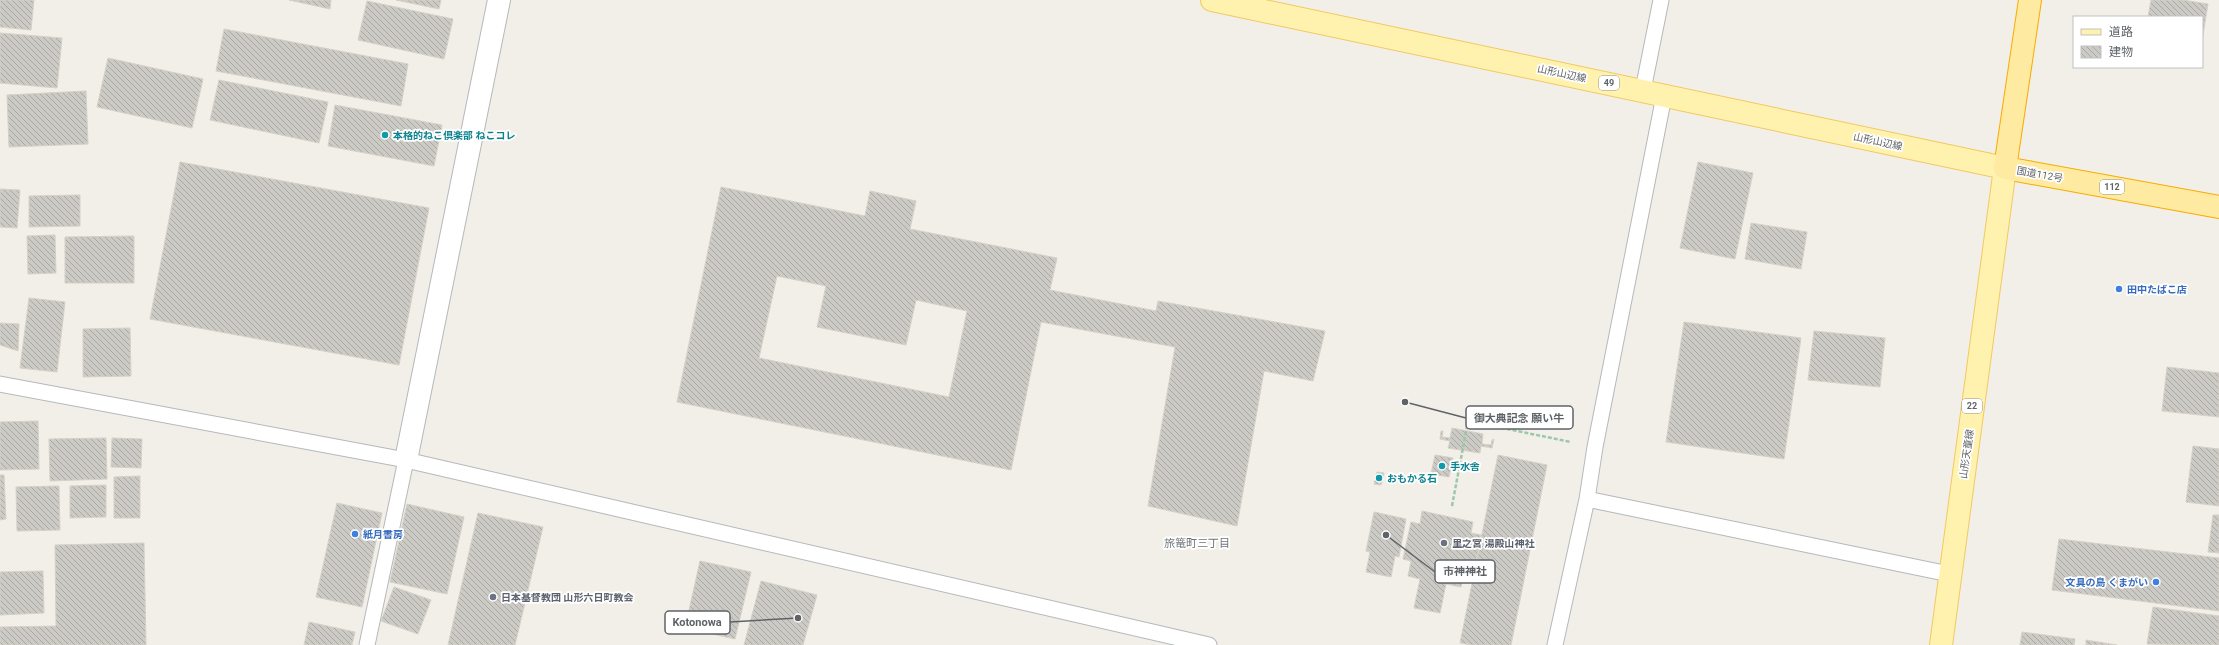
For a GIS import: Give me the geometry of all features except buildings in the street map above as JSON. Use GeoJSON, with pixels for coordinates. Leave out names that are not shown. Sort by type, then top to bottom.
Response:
{"type":"FeatureCollection","features":[{"type":"Feature","properties":{"kind":"highway","name":"国道112号"},"geometry":{"type":"LineString","coordinates":[[2030,0],[2005,168],[2219,207]]}},
{"type":"Feature","properties":{"kind":"main road","name":"山形山辺線"},"geometry":{"type":"LineString","coordinates":[[1212,0],[1644,90],[1664,96],[2005,168]]}},
{"type":"Feature","properties":{"kind":"main road","name":"山形天童線"},"geometry":{"type":"LineString","coordinates":[[1941,645],[1949,574],[2005,168]]}},
{"type":"Feature","properties":{"kind":"street"},"geometry":{"type":"LineString","coordinates":[[406,460],[499,0]]}},
{"type":"Feature","properties":{"kind":"lane"},"geometry":{"type":"LineString","coordinates":[[1644,90],[1661,0]]}},
{"type":"Feature","properties":{"kind":"lane"},"geometry":{"type":"LineString","coordinates":[[1555,645],[1586,499],[1664,96]]}},
{"type":"Feature","properties":{"kind":"lane"},"geometry":{"type":"LineString","coordinates":[[0,384],[406,460],[1208,645]]}},
{"type":"Feature","properties":{"kind":"lane"},"geometry":{"type":"LineString","coordinates":[[367,645],[406,460]]}},
{"type":"Feature","properties":{"kind":"lane"},"geometry":{"type":"LineString","coordinates":[[1586,499],[1949,574]]}},
{"type":"Feature","properties":{"kind":"path"},"geometry":{"type":"LineString","coordinates":[[1452,506],[1468,421],[1595,447]]}},
{"type":"Feature","properties":{"kind":"place","name":"本格的ねこ倶楽部 ねこコレ"},"geometry":{"type":"Point","coordinates":[385,135]}},
{"type":"Feature","properties":{"kind":"place","name":"田中たばこ店"},"geometry":{"type":"Point","coordinates":[2119,289]}},
{"type":"Feature","properties":{"kind":"place","name":"御大典記念 願い牛"},"geometry":{"type":"Point","coordinates":[1405,402]}},
{"type":"Feature","properties":{"kind":"place","name":"手水舎"},"geometry":{"type":"Point","coordinates":[1442,466]}},
{"type":"Feature","properties":{"kind":"place","name":"おもかる石"},"geometry":{"type":"Point","coordinates":[1379,478]}},
{"type":"Feature","properties":{"kind":"place","name":"紙月書房"},"geometry":{"type":"Point","coordinates":[355,534]}},
{"type":"Feature","properties":{"kind":"place","name":"市神神社"},"geometry":{"type":"Point","coordinates":[1386,535]}},
{"type":"Feature","properties":{"kind":"place","name":"里之宮 湯殿山神社"},"geometry":{"type":"Point","coordinates":[1444,543]}},
{"type":"Feature","properties":{"kind":"place","name":"文具の島 くまがい"},"geometry":{"type":"Point","coordinates":[2156,582]}},
{"type":"Feature","properties":{"kind":"place","name":"日本基督教団 山形六日町教会"},"geometry":{"type":"Point","coordinates":[493,597]}},
{"type":"Feature","properties":{"kind":"place","name":"Kotonowa"},"geometry":{"type":"Point","coordinates":[798,618]}},
{"type":"Feature","properties":{"kind":"district","name":"旅篭町三丁目"},"geometry":{"type":"Point","coordinates":[1197,543]}}]}
